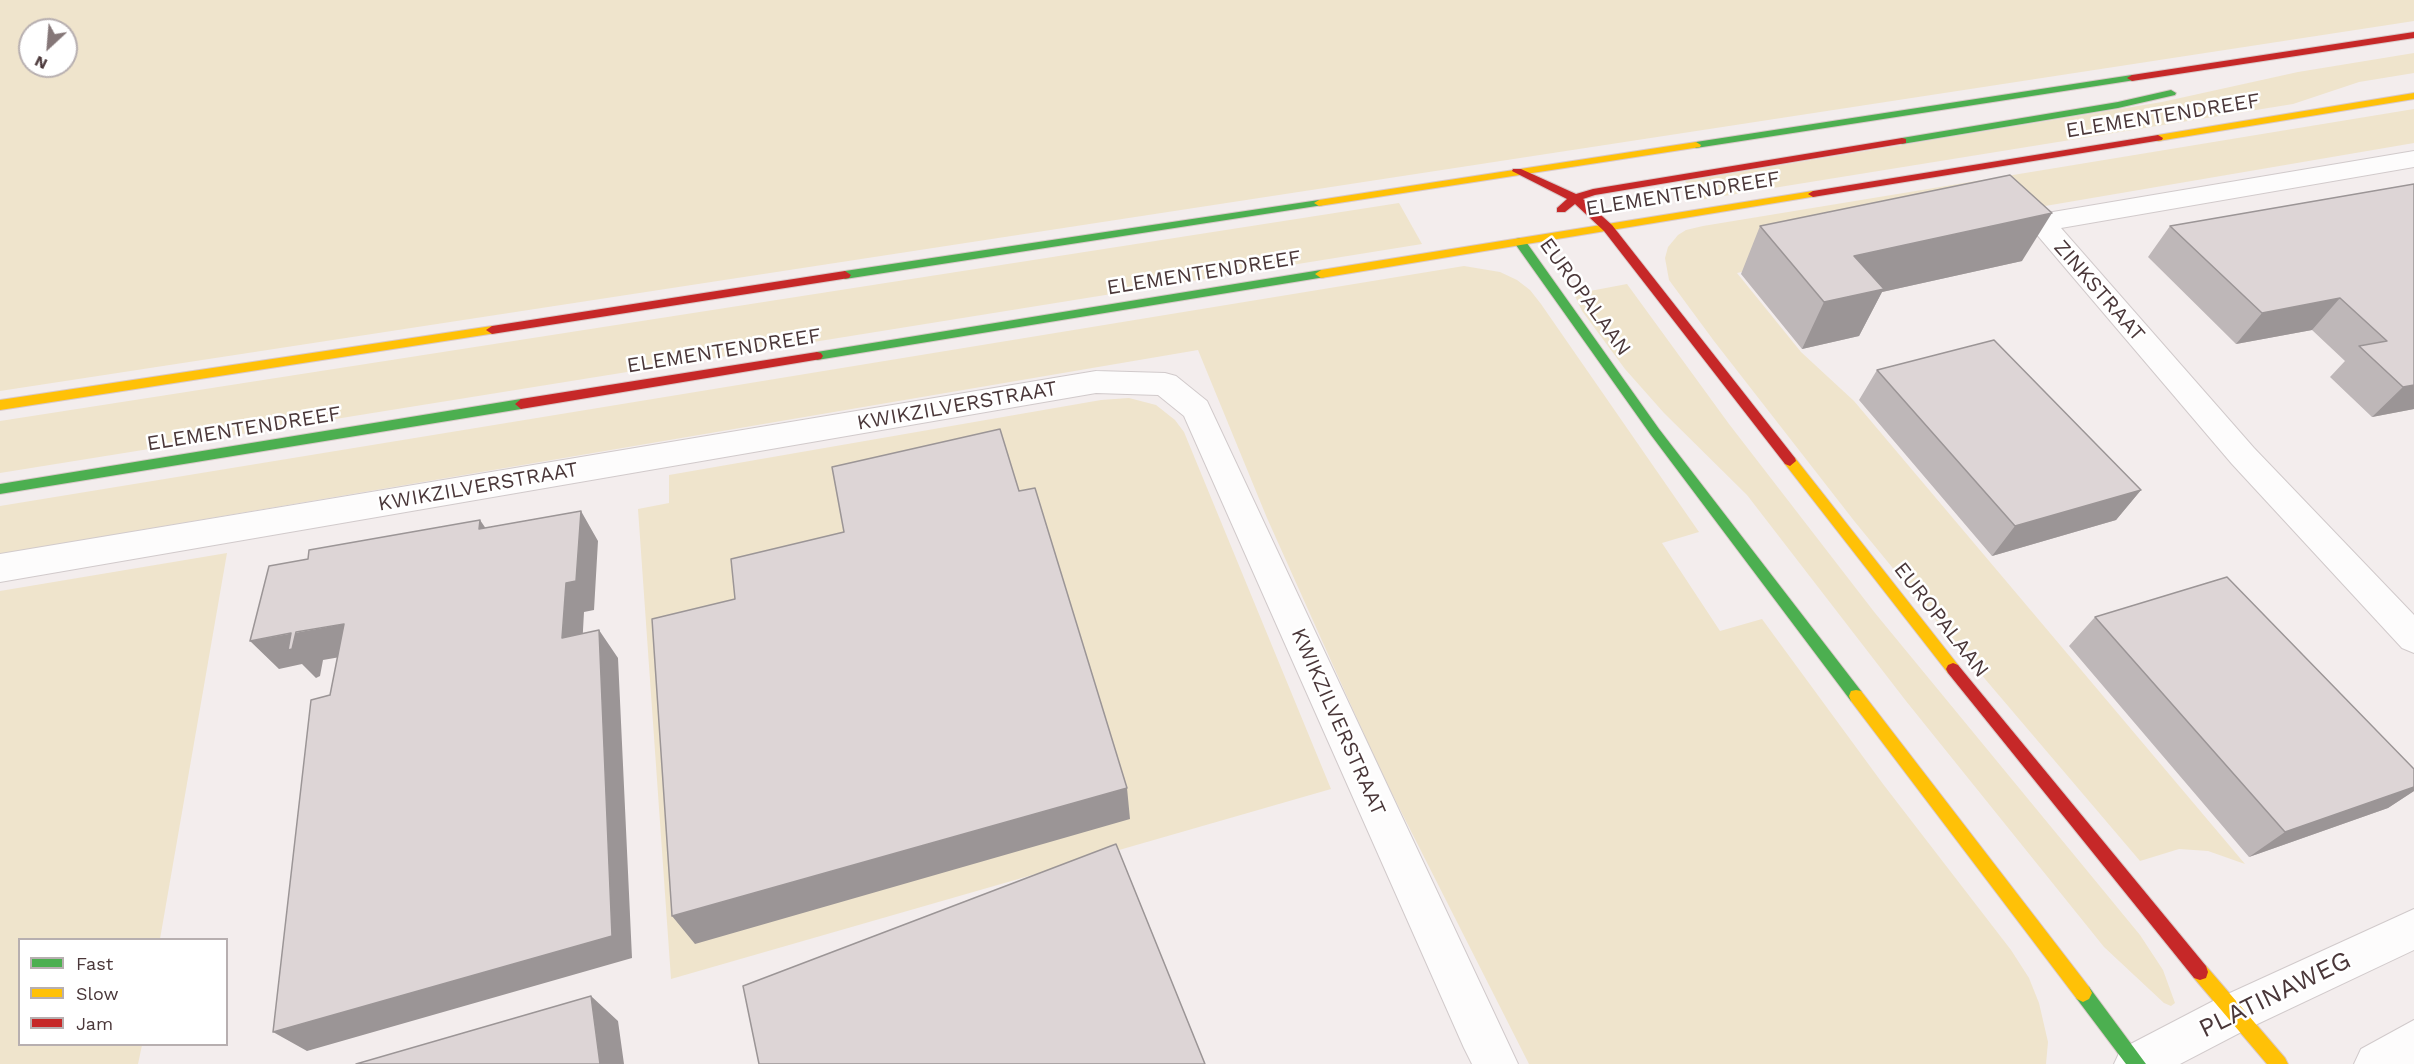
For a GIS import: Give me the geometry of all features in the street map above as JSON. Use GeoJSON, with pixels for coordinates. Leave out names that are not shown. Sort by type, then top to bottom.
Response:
{"type":"FeatureCollection","features":[{"type":"Feature","properties":{"kind":"main road","name":"ELEMENTENDREEF"},"geometry":{"type":"LineString","coordinates":[[0,405],[2414,35]]}},
{"type":"Feature","properties":{"kind":"main road"},"geometry":{"type":"LineString","coordinates":[[2216,80],[2256,60]]}},
{"type":"Feature","properties":{"kind":"main road"},"geometry":{"type":"LineString","coordinates":[[1575,198],[1593,192],[2118,105],[2184,90]]}},
{"type":"Feature","properties":{"kind":"main road","name":"ELEMENTENDREEF"},"geometry":{"type":"LineString","coordinates":[[0,489],[2414,96]]}},
{"type":"Feature","properties":{"kind":"main road","name":"EUROPALAAN"},"geometry":{"type":"LineString","coordinates":[[1516,171],[1575,198],[1608,228],[1957,675],[2234,1013],[2279,1064]]}},
{"type":"Feature","properties":{"kind":"main road","name":"EUROPALAAN"},"geometry":{"type":"LineString","coordinates":[[1575,198],[1520,242],[1663,441],[2136,1064]]}},
{"type":"Feature","properties":{"kind":"street","name":"ZINKSTRAAT"},"geometry":{"type":"LineString","coordinates":[[2414,159],[2041,223],[2243,456],[2414,638]]}},
{"type":"Feature","properties":{"kind":"street","name":"KWIKZILVERSTRAAT"},"geometry":{"type":"LineString","coordinates":[[0,568],[1096,382],[1165,384],[1196,409],[1479,1033],[1496,1064]]}},
{"type":"Feature","properties":{"kind":"street","name":"PLATINAWEG"},"geometry":{"type":"LineString","coordinates":[[2136,1064],[2234,1013],[2414,929]]}},
{"type":"Feature","properties":{"kind":"street"},"geometry":{"type":"LineString","coordinates":[[2376,1064],[2414,1041]]}},
{"type":"Feature","properties":{"kind":"shaded area"},"geometry":{"type":"Polygon","coordinates":[[[0,0],[2414,0],[2414,21],[0,391],[0,0]]]}},
{"type":"Feature","properties":{"kind":"shaded area"},"geometry":{"type":"Polygon","coordinates":[[[2414,53],[2414,73],[2359,82],[2293,104],[1699,200],[1685,181],[2162,102],[2298,72],[2414,53]]]}},
{"type":"Feature","properties":{"kind":"shaded area"},"geometry":{"type":"Polygon","coordinates":[[[2414,109],[2414,143],[2010,212],[1737,273],[1801,352],[1854,401],[2245,864],[2208,851],[2179,849],[2140,861],[1951,639],[1855,522],[1714,341],[1669,280],[1665,258],[1668,247],[1678,235],[1686,230],[1703,226],[2414,109]]]}},
{"type":"Feature","properties":{"kind":"shaded area"},"geometry":{"type":"Polygon","coordinates":[[[1399,203],[1422,244],[0,473],[0,421],[1399,203]]]}},
{"type":"Feature","properties":{"kind":"shaded area"},"geometry":{"type":"Polygon","coordinates":[[[1464,266],[1500,272],[1517,280],[1530,290],[1541,304],[1699,532],[1662,543],[1720,631],[1762,619],[1883,784],[2011,950],[2029,978],[2039,1003],[2048,1042],[2046,1064],[1529,1064],[1380,770],[1267,518],[1198,350],[0,554],[0,506],[1464,266]]]}},
{"type":"Feature","properties":{"kind":"shaded area"},"geometry":{"type":"Polygon","coordinates":[[[1627,284],[1729,424],[1875,613],[2140,935],[2163,970],[2175,1003],[2171,1006],[2164,1003],[2104,947],[1906,701],[1747,495],[1664,413],[1625,369],[1582,311],[1574,294],[1627,284]]]}},
{"type":"Feature","properties":{"kind":"shaded area"},"geometry":{"type":"Polygon","coordinates":[[[1129,398],[1156,405],[1175,420],[1184,432],[1331,789],[671,979],[638,509],[669,503],[669,475],[1101,400],[1129,398]]]}},
{"type":"Feature","properties":{"kind":"shaded area"},"geometry":{"type":"Polygon","coordinates":[[[227,553],[160,938],[18,938],[18,1046],[142,1046],[138,1064],[0,1064],[0,591],[227,553]]]}},
{"type":"Feature","properties":{"kind":"building"},"geometry":{"type":"Polygon","coordinates":[[[2010,175],[2052,213],[1854,256],[1884,289],[1824,302],[1760,226],[2010,175]]]}},
{"type":"Feature","properties":{"kind":"building"},"geometry":{"type":"Polygon","coordinates":[[[2414,184],[2414,385],[2403,387],[2359,346],[2387,341],[2340,298],[2262,313],[2170,226],[2414,184]]]}},
{"type":"Feature","properties":{"kind":"building"},"geometry":{"type":"Polygon","coordinates":[[[1994,340],[2141,490],[2015,526],[1877,370],[1994,340]]]}},
{"type":"Feature","properties":{"kind":"building"},"geometry":{"type":"Polygon","coordinates":[[[1000,429],[1019,491],[1035,488],[1127,788],[672,916],[652,619],[735,599],[731,559],[844,532],[832,467],[1000,429]]]}},
{"type":"Feature","properties":{"kind":"building"},"geometry":{"type":"Polygon","coordinates":[[[581,511],[576,581],[566,583],[562,638],[599,630],[612,936],[273,1032],[311,700],[330,695],[344,624],[296,632],[292,649],[288,650],[291,633],[250,641],[269,566],[308,559],[309,550],[480,520],[479,529],[581,511]]]}},
{"type":"Feature","properties":{"kind":"building"},"geometry":{"type":"Polygon","coordinates":[[[2227,577],[2414,769],[2414,787],[2285,832],[2095,617],[2227,577]]]}},
{"type":"Feature","properties":{"kind":"building"},"geometry":{"type":"Polygon","coordinates":[[[1116,844],[1205,1064],[759,1064],[743,986],[1116,844]]]}},
{"type":"Feature","properties":{"kind":"building"},"geometry":{"type":"Polygon","coordinates":[[[591,996],[600,1064],[356,1064],[591,996]]]}},
{"type":"Feature","properties":{"kind":"traffic: fast"},"geometry":{"type":"LineString","coordinates":[[1696,145],[2132,78]]}},
{"type":"Feature","properties":{"kind":"traffic: fast"},"geometry":{"type":"LineString","coordinates":[[1902,141],[2118,105],[2171,93]]}},
{"type":"Feature","properties":{"kind":"traffic: fast"},"geometry":{"type":"LineString","coordinates":[[845,275],[1319,203]]}},
{"type":"Feature","properties":{"kind":"traffic: fast"},"geometry":{"type":"LineString","coordinates":[[1520,242],[1655,432],[1856,696]]}},
{"type":"Feature","properties":{"kind":"traffic: fast"},"geometry":{"type":"LineString","coordinates":[[817,356],[1321,274]]}},
{"type":"Feature","properties":{"kind":"traffic: fast"},"geometry":{"type":"LineString","coordinates":[[0,489],[521,404]]}},
{"type":"Feature","properties":{"kind":"traffic: fast"},"geometry":{"type":"LineString","coordinates":[[2083,993],[2137,1064]]}},
{"type":"Feature","properties":{"kind":"traffic: slow"},"geometry":{"type":"LineString","coordinates":[[2158,138],[2414,96]]}},
{"type":"Feature","properties":{"kind":"traffic: slow"},"geometry":{"type":"LineString","coordinates":[[1319,203],[1696,145]]}},
{"type":"Feature","properties":{"kind":"traffic: slow"},"geometry":{"type":"LineString","coordinates":[[1321,274],[1813,194]]}},
{"type":"Feature","properties":{"kind":"traffic: slow"},"geometry":{"type":"LineString","coordinates":[[0,405],[492,330]]}},
{"type":"Feature","properties":{"kind":"traffic: slow"},"geometry":{"type":"LineString","coordinates":[[1790,461],[1953,669]]}},
{"type":"Feature","properties":{"kind":"traffic: slow"},"geometry":{"type":"LineString","coordinates":[[1856,696],[2083,993]]}},
{"type":"Feature","properties":{"kind":"traffic: slow"},"geometry":{"type":"LineString","coordinates":[[2200,972],[2279,1064]]}},
{"type":"Feature","properties":{"kind":"traffic: jam"},"geometry":{"type":"LineString","coordinates":[[2132,78],[2414,35]]}},
{"type":"Feature","properties":{"kind":"traffic: jam"},"geometry":{"type":"LineString","coordinates":[[1813,194],[2158,138]]}},
{"type":"Feature","properties":{"kind":"traffic: jam"},"geometry":{"type":"LineString","coordinates":[[1561,210],[1575,198],[1593,192],[1902,141]]}},
{"type":"Feature","properties":{"kind":"traffic: jam"},"geometry":{"type":"LineString","coordinates":[[1517,171],[1575,198],[1608,228],[1790,461]]}},
{"type":"Feature","properties":{"kind":"traffic: jam"},"geometry":{"type":"LineString","coordinates":[[492,330],[845,275]]}},
{"type":"Feature","properties":{"kind":"traffic: jam"},"geometry":{"type":"LineString","coordinates":[[521,404],[817,356]]}},
{"type":"Feature","properties":{"kind":"traffic: jam"},"geometry":{"type":"LineString","coordinates":[[1953,669],[2200,972]]}}]}
